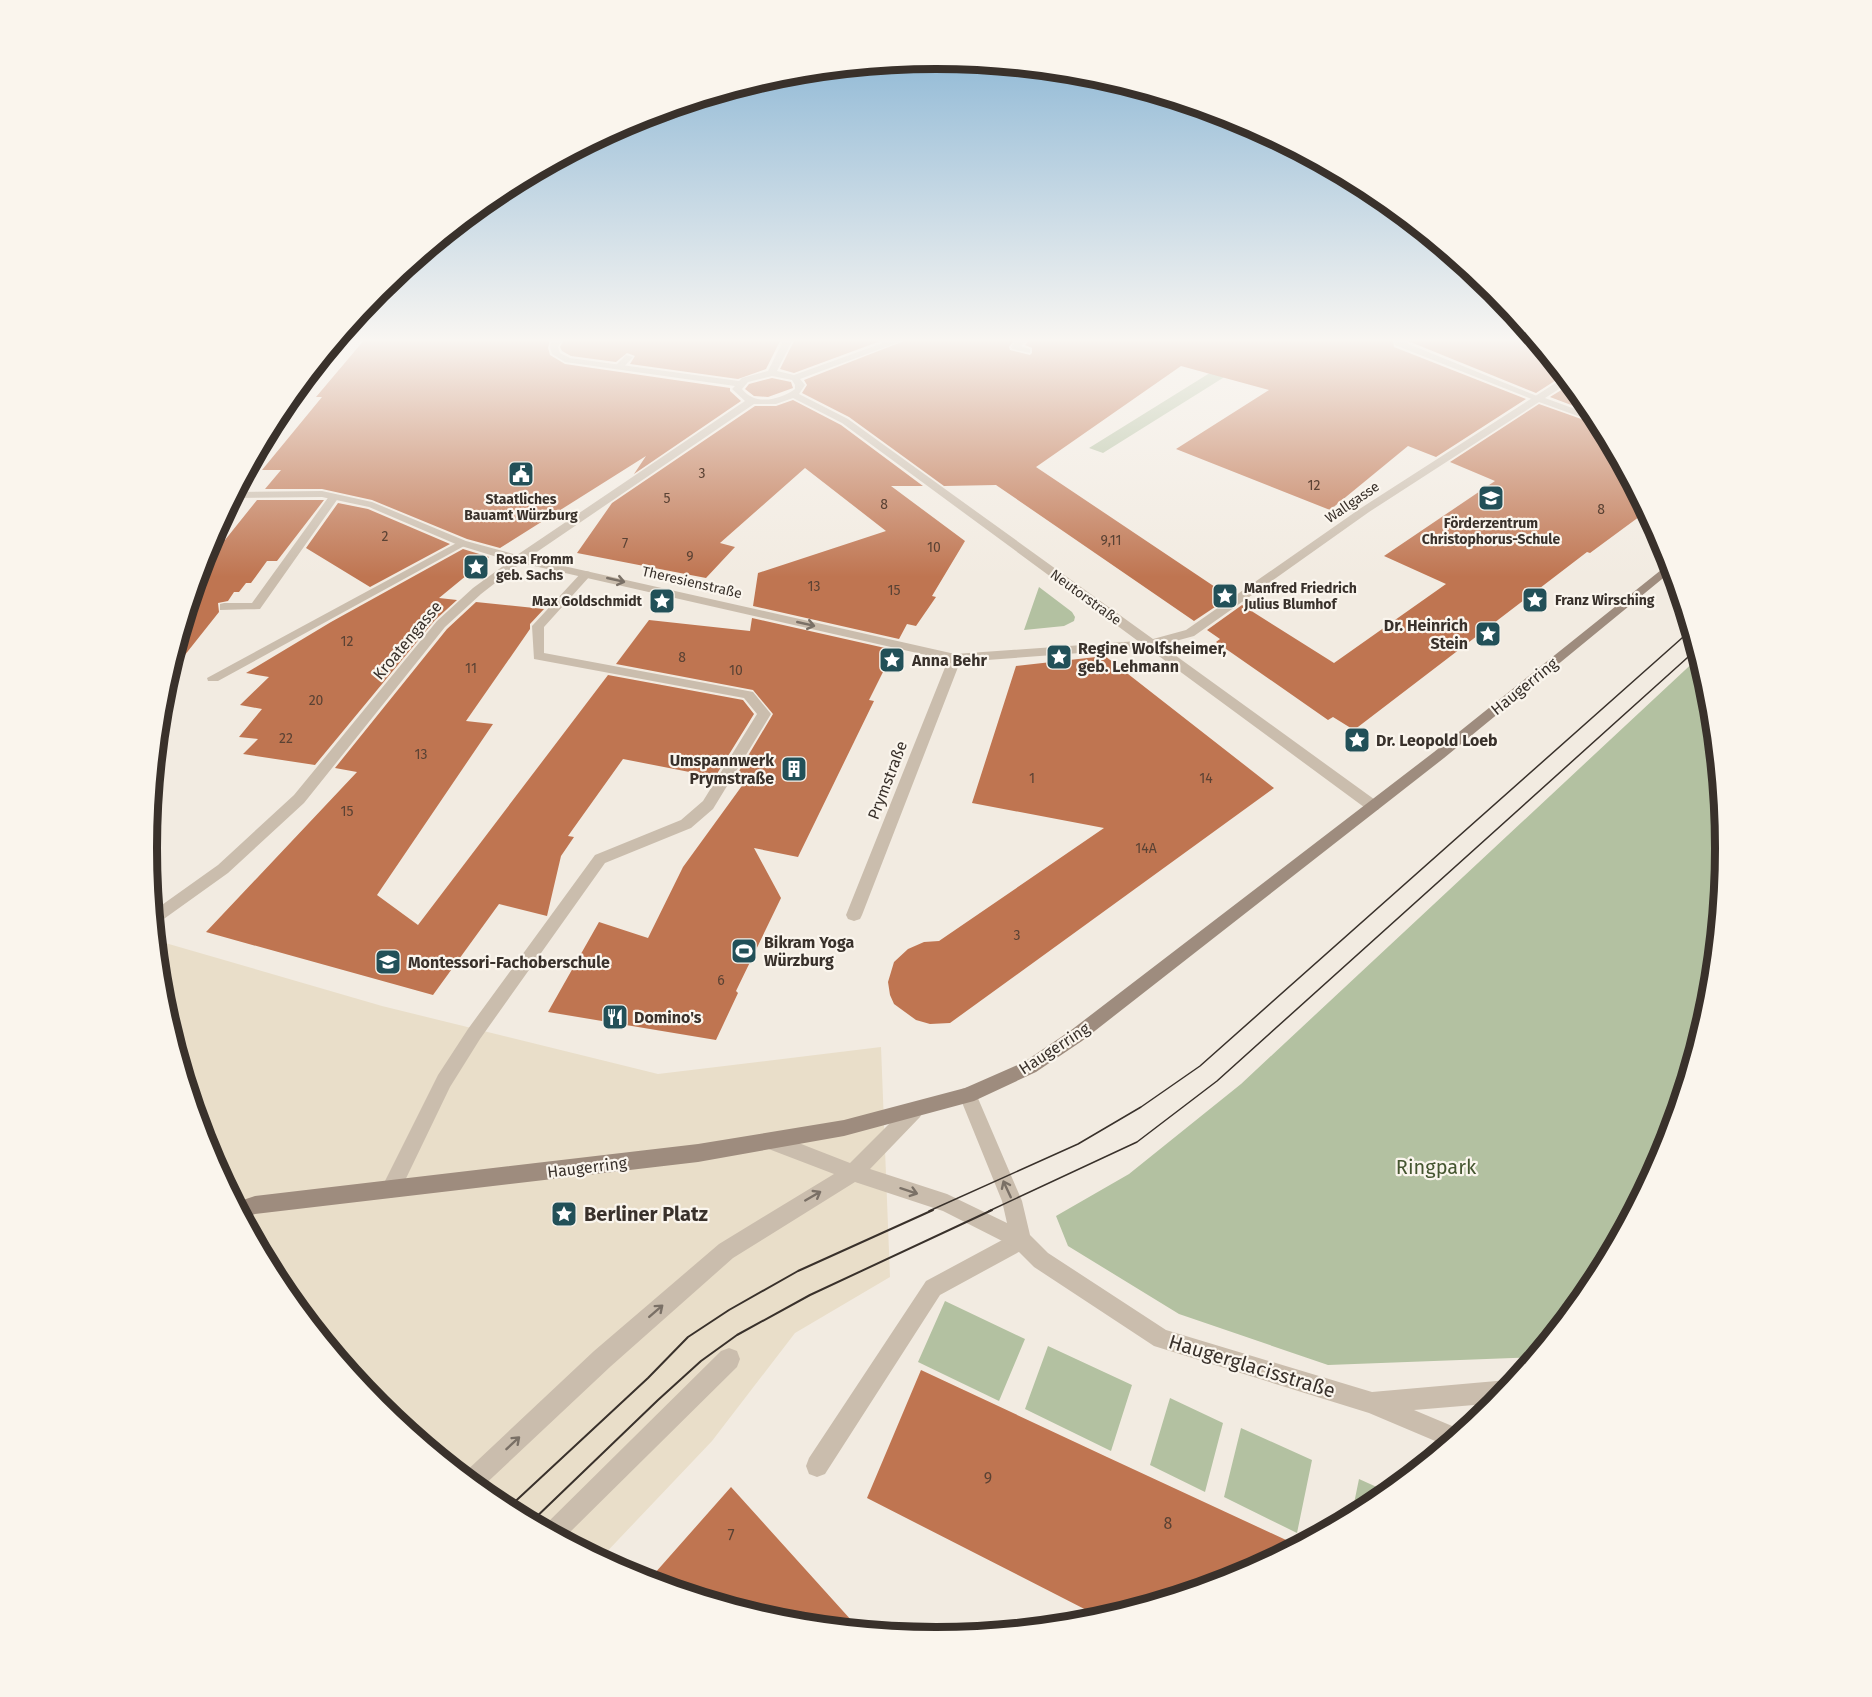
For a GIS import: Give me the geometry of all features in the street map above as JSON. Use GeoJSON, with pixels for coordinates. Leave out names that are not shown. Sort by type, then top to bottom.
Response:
{"type":"FeatureCollection","features":[{"type":"Feature","properties":{"kind":"main road","name":"Haugerring"},"geometry":{"type":"LineString","coordinates":[[246,1208],[391,1188],[675,1156],[773,1142],[844,1128],[968,1095],[1030,1067],[1076,1036],[1373,806],[1664,571]]}},
{"type":"Feature","properties":{"kind":"street","name":"Kroatengasse"},"geometry":{"type":"LineString","coordinates":[[160,915],[223,869],[300,799],[441,624],[477,591],[517,559],[726,418]]}},
{"type":"Feature","properties":{"kind":"street","name":"Neutorstraße"},"geometry":{"type":"LineString","coordinates":[[838,418],[1373,806]]}},
{"type":"Feature","properties":{"kind":"street","name":"Wallgasse"},"geometry":{"type":"LineString","coordinates":[[1151,644],[1190,633],[1365,510],[1506,418]]}},
{"type":"Feature","properties":{"kind":"street","name":"Theresienstraße"},"geometry":{"type":"LineString","coordinates":[[242,495],[322,495],[372,505],[462,543],[517,559],[955,658],[1151,644]]}},
{"type":"Feature","properties":{"kind":"street"},"geometry":{"type":"LineString","coordinates":[[224,607],[256,606],[291,550],[334,497]]}},
{"type":"Feature","properties":{"kind":"street"},"geometry":{"type":"LineString","coordinates":[[213,678],[462,543]]}},
{"type":"Feature","properties":{"kind":"street"},"geometry":{"type":"LineString","coordinates":[[391,1188],[444,1081],[474,1034],[600,859],[686,824],[708,805],[764,714],[748,695],[538,656],[538,626],[586,574]]}},
{"type":"Feature","properties":{"kind":"street","name":"Prymstraße"},"geometry":{"type":"LineString","coordinates":[[854,915],[955,658]]}},
{"type":"Feature","properties":{"kind":"street"},"geometry":{"type":"LineString","coordinates":[[817,1466],[933,1288],[1021,1240],[1012,1201],[968,1095]]}},
{"type":"Feature","properties":{"kind":"street"},"geometry":{"type":"LineString","coordinates":[[476,1478],[602,1359],[726,1251],[853,1173],[914,1111]]}},
{"type":"Feature","properties":{"kind":"street"},"geometry":{"type":"LineString","coordinates":[[773,1142],[853,1173]]}},
{"type":"Feature","properties":{"kind":"street","name":"Haugerglacisstraße"},"geometry":{"type":"LineString","coordinates":[[853,1173],[947,1203],[1021,1240],[1041,1260],[1161,1339],[1370,1402],[1449,1436]]}},
{"type":"Feature","properties":{"kind":"street"},"geometry":{"type":"LineString","coordinates":[[556,1529],[729,1359]]}},
{"type":"Feature","properties":{"kind":"street","name":"Haugerglacisstraße"},"geometry":{"type":"LineString","coordinates":[[1370,1402],[1494,1392]]}},
{"type":"Feature","properties":{"kind":"green space"},"geometry":{"type":"Polygon","coordinates":[[[1137,418],[1159,418],[1103,453],[1089,448],[1137,418]]]}},
{"type":"Feature","properties":{"kind":"green space"},"geometry":{"type":"Polygon","coordinates":[[[1039,587],[1072,612],[1075,617],[1074,621],[1064,626],[1024,630],[1039,587]]]}},
{"type":"Feature","properties":{"kind":"green space","name":"Ringpark"},"geometry":{"type":"Polygon","coordinates":[[[1693,663],[1709,747],[1714,798],[1714,899],[1701,1001],[1674,1099],[1635,1193],[1584,1282],[1526,1357],[1328,1365],[1179,1314],[1068,1246],[1056,1216],[1129,1174],[1241,1084],[1693,663]]]}},
{"type":"Feature","properties":{"kind":"green space"},"geometry":{"type":"Polygon","coordinates":[[[945,1301],[1025,1339],[999,1401],[918,1362],[945,1301]]]}},
{"type":"Feature","properties":{"kind":"green space"},"geometry":{"type":"Polygon","coordinates":[[[1048,1346],[1132,1385],[1111,1451],[1025,1409],[1048,1346]]]}},
{"type":"Feature","properties":{"kind":"green space"},"geometry":{"type":"Polygon","coordinates":[[[1170,1398],[1223,1423],[1205,1492],[1150,1465],[1170,1398]]]}},
{"type":"Feature","properties":{"kind":"green space"},"geometry":{"type":"Polygon","coordinates":[[[1241,1428],[1312,1460],[1297,1533],[1224,1497],[1241,1428]]]}},
{"type":"Feature","properties":{"kind":"green space"},"geometry":{"type":"Polygon","coordinates":[[[1359,1479],[1381,1489],[1369,1497],[1353,1507],[1359,1479]]]}},
{"type":"Feature","properties":{"kind":"shaded area","name":"Berliner Platz"},"geometry":{"type":"Polygon","coordinates":[[[162,942],[382,1006],[658,1074],[881,1047],[890,1277],[795,1333],[712,1441],[605,1554],[546,1524],[503,1497],[422,1435],[385,1400],[318,1323],[288,1282],[237,1193],[216,1147],[183,1050],[171,1001],[162,942]]]}},
{"type":"Feature","properties":{"kind":"building"},"geometry":{"type":"Polygon","coordinates":[[[305,418],[716,418],[634,474],[646,456],[500,548],[467,539],[372,500],[322,489],[265,489],[281,470],[262,470],[305,418]]]}},
{"type":"Feature","properties":{"kind":"building"},"geometry":{"type":"Polygon","coordinates":[[[737,418],[828,418],[841,425],[923,486],[891,486],[965,541],[932,596],[936,597],[916,626],[907,624],[899,639],[753,606],[758,573],[886,531],[805,468],[720,543],[735,547],[706,578],[577,553],[612,503],[737,418]]]}},
{"type":"Feature","properties":{"kind":"building"},"geometry":{"type":"Polygon","coordinates":[[[851,418],[1106,418],[1036,467],[1230,597],[1194,621],[996,485],[944,486],[851,418]]]}},
{"type":"Feature","properties":{"kind":"building"},"geometry":{"type":"Polygon","coordinates":[[[1225,418],[1496,418],[1436,457],[1408,446],[1330,510],[1176,449],[1225,418]]]}},
{"type":"Feature","properties":{"kind":"building"},"geometry":{"type":"Polygon","coordinates":[[[1517,418],[1579,418],[1588,421],[1611,459],[1640,516],[1590,553],[1587,552],[1354,730],[1333,717],[1328,720],[1216,642],[1220,639],[1207,630],[1242,605],[1334,663],[1446,584],[1384,556],[1495,481],[1450,462],[1517,418]]]}},
{"type":"Feature","properties":{"kind":"building"},"geometry":{"type":"Polygon","coordinates":[[[257,500],[324,500],[277,561],[267,561],[251,583],[246,583],[239,592],[234,592],[228,601],[218,603],[219,612],[179,662],[198,598],[221,540],[225,540],[257,500]]]}},
{"type":"Feature","properties":{"kind":"building"},"geometry":{"type":"Polygon","coordinates":[[[338,503],[368,509],[450,544],[370,587],[306,548],[338,503]]]}},
{"type":"Feature","properties":{"kind":"building"},"geometry":{"type":"Polygon","coordinates":[[[463,549],[489,557],[439,598],[457,600],[435,620],[315,765],[243,754],[258,739],[239,737],[262,709],[240,705],[269,677],[246,673],[331,622],[463,549]]]}},
{"type":"Feature","properties":{"kind":"building"},"geometry":{"type":"Polygon","coordinates":[[[476,602],[544,609],[530,624],[530,629],[466,721],[493,724],[377,895],[418,925],[608,675],[743,700],[754,714],[715,777],[623,759],[568,836],[574,837],[561,856],[547,916],[499,904],[433,995],[206,932],[357,772],[335,768],[447,629],[476,602]]]}},
{"type":"Feature","properties":{"kind":"building"},"geometry":{"type":"Polygon","coordinates":[[[752,618],[894,650],[869,700],[874,701],[798,857],[754,848],[781,898],[736,991],[738,993],[716,1040],[548,1012],[599,922],[648,938],[683,867],[744,783],[733,781],[773,714],[753,690],[616,664],[649,620],[750,631],[752,618]]]}},
{"type":"Feature","properties":{"kind":"building"},"geometry":{"type":"Polygon","coordinates":[[[1105,656],[1274,788],[950,1023],[930,1024],[916,1020],[894,1004],[890,995],[888,982],[894,962],[908,949],[924,942],[939,941],[1104,828],[972,803],[1016,666],[1105,656]]]}},
{"type":"Feature","properties":{"kind":"building"},"geometry":{"type":"Polygon","coordinates":[[[921,1370],[1291,1542],[1234,1569],[1187,1587],[1091,1612],[867,1498],[921,1370]]]}},
{"type":"Feature","properties":{"kind":"building"},"geometry":{"type":"Polygon","coordinates":[[[731,1487],[854,1623],[784,1613],[685,1587],[653,1575],[731,1487]]]}},
{"type":"Feature","properties":{"kind":"tram line"},"geometry":{"type":"LineString","coordinates":[[929,1211],[1078,1144],[1141,1107],[1200,1066],[1685,635]]}},
{"type":"Feature","properties":{"kind":"tram line"},"geometry":{"type":"LineString","coordinates":[[989,1211],[1137,1142],[1217,1081],[1691,655]]}},
{"type":"Feature","properties":{"kind":"tram line"},"geometry":{"type":"LineString","coordinates":[[513,1503],[648,1378],[688,1337],[729,1310],[798,1271],[933,1210]]}},
{"type":"Feature","properties":{"kind":"tram line"},"geometry":{"type":"LineString","coordinates":[[536,1518],[701,1361],[737,1335],[810,1295],[992,1210]]}},
{"type":"Feature","properties":{"kind":"place","name":"Staatliches Bauamt Würzburg"},"geometry":{"type":"Point","coordinates":[521,474]}},
{"type":"Feature","properties":{"kind":"place","name":"Förderzentrum Christophorus-Schule"},"geometry":{"type":"Point","coordinates":[1491,498]}},
{"type":"Feature","properties":{"kind":"place","name":"Rosa Fromm geb. Sachs"},"geometry":{"type":"Point","coordinates":[476,567]}},
{"type":"Feature","properties":{"kind":"place","name":"Manfred Friedrich Julius Blumhof"},"geometry":{"type":"Point","coordinates":[1225,596]}},
{"type":"Feature","properties":{"kind":"place","name":"Franz Wirsching"},"geometry":{"type":"Point","coordinates":[1535,600]}},
{"type":"Feature","properties":{"kind":"place","name":"Max Goldschmidt"},"geometry":{"type":"Point","coordinates":[662,601]}},
{"type":"Feature","properties":{"kind":"place","name":"Dr. Heinrich Stein"},"geometry":{"type":"Point","coordinates":[1488,634]}},
{"type":"Feature","properties":{"kind":"place","name":"Regine Wolfsheimer, geb. Lehmann"},"geometry":{"type":"Point","coordinates":[1059,657]}},
{"type":"Feature","properties":{"kind":"place","name":"Anna Behr"},"geometry":{"type":"Point","coordinates":[892,660]}},
{"type":"Feature","properties":{"kind":"place","name":"Dr. Leopold Loeb"},"geometry":{"type":"Point","coordinates":[1357,740]}},
{"type":"Feature","properties":{"kind":"place","name":"Umspannwerk Prymstraße"},"geometry":{"type":"Point","coordinates":[794,769]}},
{"type":"Feature","properties":{"kind":"place","name":"Bikram Yoga Würzburg"},"geometry":{"type":"Point","coordinates":[744,951]}},
{"type":"Feature","properties":{"kind":"place","name":"Montessori-Fachoberschule"},"geometry":{"type":"Point","coordinates":[388,962]}},
{"type":"Feature","properties":{"kind":"place","name":"Domino's"},"geometry":{"type":"Point","coordinates":[615,1017]}},
{"type":"Feature","properties":{"kind":"place","name":"Berliner Platz"},"geometry":{"type":"Point","coordinates":[564,1214]}}]}
